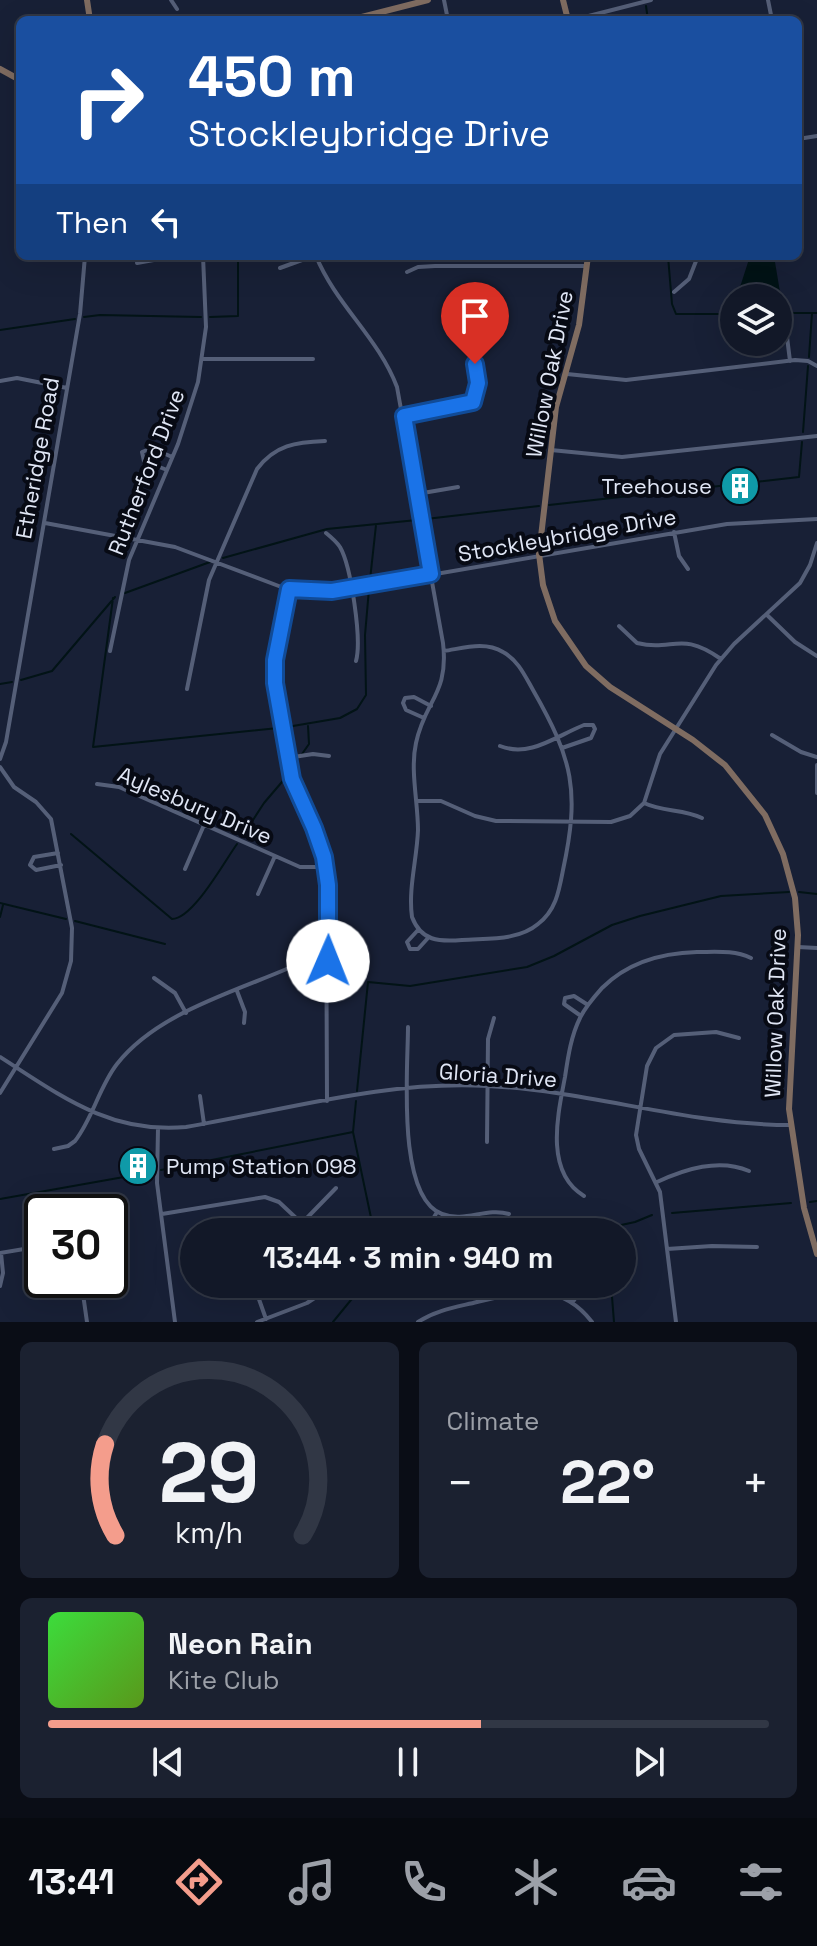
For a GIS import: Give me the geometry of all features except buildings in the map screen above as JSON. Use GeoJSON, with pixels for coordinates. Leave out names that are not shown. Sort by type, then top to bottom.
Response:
{"type":"FeatureCollection","features":[{"type":"Feature","properties":{"kind":"street"},"geometry":{"type":"LineString","coordinates":[[171,0],[177,9]]}},
{"type":"Feature","properties":{"kind":"street"},"geometry":{"type":"LineString","coordinates":[[366,16],[428,0]]}},
{"type":"Feature","properties":{"kind":"street"},"geometry":{"type":"LineString","coordinates":[[586,16],[651,0]]}},
{"type":"Feature","properties":{"kind":"street","name":"Etheridge Road"},"geometry":{"type":"LineString","coordinates":[[0,759],[6,742],[45,523],[80,314],[85,260]]}},
{"type":"Feature","properties":{"kind":"street"},"geometry":{"type":"LineString","coordinates":[[137,263],[154,260]]}},
{"type":"Feature","properties":{"kind":"street","name":"Rutherford Drive"},"geometry":{"type":"LineString","coordinates":[[110,651],[124,577],[136,539],[188,418],[202,359],[206,307],[203,260]]}},
{"type":"Feature","properties":{"kind":"street"},"geometry":{"type":"LineString","coordinates":[[280,268],[303,260]]}},
{"type":"Feature","properties":{"kind":"street"},"geometry":{"type":"LineString","coordinates":[[317,260],[329,283],[382,353],[397,387],[444,651],[444,675],[424,718],[414,752],[418,832],[411,910],[420,932],[428,938],[445,941],[510,937],[539,924],[558,897],[573,822],[571,783],[557,736],[523,674],[508,654],[482,645],[444,651]]}},
{"type":"Feature","properties":{"kind":"street","name":"Willow Oak Drive"},"geometry":{"type":"LineString","coordinates":[[587,260],[579,325],[556,407],[539,554],[548,601],[555,621],[575,654],[610,687],[701,745],[733,773],[770,824],[791,876],[797,910],[798,947],[788,1085],[804,1208],[817,1254]]}},
{"type":"Feature","properties":{"kind":"street"},"geometry":{"type":"LineString","coordinates":[[674,292],[689,279],[696,260]]}},
{"type":"Feature","properties":{"kind":"street"},"geometry":{"type":"LineString","coordinates":[[407,272],[423,266],[586,266]]}},
{"type":"Feature","properties":{"kind":"street"},"geometry":{"type":"LineString","coordinates":[[789,356],[790,361]]}},
{"type":"Feature","properties":{"kind":"street"},"geometry":{"type":"LineString","coordinates":[[202,359],[313,359]]}},
{"type":"Feature","properties":{"kind":"street"},"geometry":{"type":"LineString","coordinates":[[564,374],[626,380],[790,361],[808,361],[817,366]]}},
{"type":"Feature","properties":{"kind":"street"},"geometry":{"type":"LineString","coordinates":[[404,416],[473,402],[478,383],[475,364]]}},
{"type":"Feature","properties":{"kind":"street"},"geometry":{"type":"LineString","coordinates":[[0,381],[17,378],[67,388]]}},
{"type":"Feature","properties":{"kind":"street"},"geometry":{"type":"LineString","coordinates":[[551,450],[622,457],[817,436]]}},
{"type":"Feature","properties":{"kind":"street"},"geometry":{"type":"LineString","coordinates":[[187,689],[202,608],[216,563],[253,477],[267,457],[292,443],[325,441]]}},
{"type":"Feature","properties":{"kind":"street"},"geometry":{"type":"LineString","coordinates":[[167,470],[144,461],[142,452],[145,448],[152,448],[172,457]]}},
{"type":"Feature","properties":{"kind":"street"},"geometry":{"type":"LineString","coordinates":[[417,494],[458,487]]}},
{"type":"Feature","properties":{"kind":"street","name":"Stockleybridge Drive"},"geometry":{"type":"LineString","coordinates":[[45,523],[175,547],[268,584],[314,591],[350,588],[674,532],[744,522],[817,519]]}},
{"type":"Feature","properties":{"kind":"street"},"geometry":{"type":"LineString","coordinates":[[674,532],[679,556],[688,569]]}},
{"type":"Feature","properties":{"kind":"street"},"geometry":{"type":"LineString","coordinates":[[326,533],[342,551],[359,640],[356,661]]}},
{"type":"Feature","properties":{"kind":"street"},"geometry":{"type":"LineString","coordinates":[[417,801],[441,801],[475,816],[496,821],[573,822],[620,820],[630,816],[644,803],[656,762],[721,659],[800,583],[817,543]]}},
{"type":"Feature","properties":{"kind":"street"},"geometry":{"type":"LineString","coordinates":[[289,589],[275,667],[292,779],[314,828],[326,867],[327,1101]]}},
{"type":"Feature","properties":{"kind":"street"},"geometry":{"type":"LineString","coordinates":[[767,615],[795,642],[817,656]]}},
{"type":"Feature","properties":{"kind":"street"},"geometry":{"type":"LineString","coordinates":[[619,626],[639,644],[686,642],[703,647],[721,659]]}},
{"type":"Feature","properties":{"kind":"street"},"geometry":{"type":"LineString","coordinates":[[424,718],[406,710],[403,703],[409,696],[431,706]]}},
{"type":"Feature","properties":{"kind":"street"},"geometry":{"type":"LineString","coordinates":[[500,746],[530,750],[584,725],[593,725],[595,729],[591,738],[562,748]]}},
{"type":"Feature","properties":{"kind":"street"},"geometry":{"type":"LineString","coordinates":[[772,735],[801,752],[817,757]]}},
{"type":"Feature","properties":{"kind":"street"},"geometry":{"type":"LineString","coordinates":[[287,758],[313,754],[329,756]]}},
{"type":"Feature","properties":{"kind":"street"},"geometry":{"type":"LineString","coordinates":[[817,765],[817,793]]}},
{"type":"Feature","properties":{"kind":"street"},"geometry":{"type":"LineString","coordinates":[[0,767],[14,787],[36,802],[51,819],[72,928],[71,961],[58,1000],[0,1093]]}},
{"type":"Feature","properties":{"kind":"street","name":"Aylesbury Drive"},"geometry":{"type":"LineString","coordinates":[[97,784],[119,787],[300,867],[326,867]]}},
{"type":"Feature","properties":{"kind":"street"},"geometry":{"type":"LineString","coordinates":[[644,803],[702,818]]}},
{"type":"Feature","properties":{"kind":"street"},"geometry":{"type":"LineString","coordinates":[[185,869],[204,825]]}},
{"type":"Feature","properties":{"kind":"street"},"geometry":{"type":"LineString","coordinates":[[58,853],[34,857],[30,865],[36,870],[61,865]]}},
{"type":"Feature","properties":{"kind":"street"},"geometry":{"type":"LineString","coordinates":[[258,894],[275,856]]}},
{"type":"Feature","properties":{"kind":"street"},"geometry":{"type":"LineString","coordinates":[[420,932],[407,942],[410,949],[418,949],[428,938]]}},
{"type":"Feature","properties":{"kind":"street"},"geometry":{"type":"LineString","coordinates":[[798,947],[817,948]]}},
{"type":"Feature","properties":{"kind":"street"},"geometry":{"type":"LineString","coordinates":[[584,1196],[571,1186],[561,1162],[557,1130],[571,1043],[588,1005],[613,978],[649,959],[670,954],[730,952],[751,958]]}},
{"type":"Feature","properties":{"kind":"street"},"geometry":{"type":"LineString","coordinates":[[54,1149],[75,1141],[112,1071],[129,1050],[158,1027],[303,963],[328,961]]}},
{"type":"Feature","properties":{"kind":"street"},"geometry":{"type":"LineString","coordinates":[[154,978],[175,993],[186,1013]]}},
{"type":"Feature","properties":{"kind":"street"},"geometry":{"type":"LineString","coordinates":[[237,991],[245,1012],[244,1023]]}},
{"type":"Feature","properties":{"kind":"street"},"geometry":{"type":"LineString","coordinates":[[581,1016],[564,1004],[565,998],[574,996],[588,1005]]}},
{"type":"Feature","properties":{"kind":"street"},"geometry":{"type":"LineString","coordinates":[[487,1142],[488,1035],[494,1018]]}},
{"type":"Feature","properties":{"kind":"street"},"geometry":{"type":"LineString","coordinates":[[408,1027],[409,1136],[417,1185],[423,1199],[437,1212],[459,1217],[492,1211],[509,1214]]}},
{"type":"Feature","properties":{"kind":"street"},"geometry":{"type":"LineString","coordinates":[[676,1322],[660,1192],[637,1144],[636,1129],[650,1058],[664,1040],[685,1032],[724,1032],[739,1038]]}},
{"type":"Feature","properties":{"kind":"street","name":"Gloria Drive"},"geometry":{"type":"LineString","coordinates":[[0,1057],[91,1113],[132,1126],[158,1128],[204,1124],[408,1087],[488,1086],[718,1122],[791,1125]]}},
{"type":"Feature","properties":{"kind":"street"},"geometry":{"type":"LineString","coordinates":[[200,1096],[204,1124]]}},
{"type":"Feature","properties":{"kind":"street"},"geometry":{"type":"LineString","coordinates":[[158,1128],[157,1183],[175,1322]]}},
{"type":"Feature","properties":{"kind":"street"},"geometry":{"type":"LineString","coordinates":[[657,1182],[704,1167],[726,1165],[749,1171]]}},
{"type":"Feature","properties":{"kind":"street"},"geometry":{"type":"LineString","coordinates":[[307,1218],[336,1188]]}},
{"type":"Feature","properties":{"kind":"street"},"geometry":{"type":"LineString","coordinates":[[162,1214],[265,1197],[279,1202],[297,1218]]}},
{"type":"Feature","properties":{"kind":"street"},"geometry":{"type":"LineString","coordinates":[[434,1218],[437,1212]]}},
{"type":"Feature","properties":{"kind":"street"},"geometry":{"type":"LineString","coordinates":[[667,1249],[757,1247]]}},
{"type":"Feature","properties":{"kind":"street"},"geometry":{"type":"LineString","coordinates":[[0,1286],[3,1273],[0,1253],[24,1249]]}},
{"type":"Feature","properties":{"kind":"street"},"geometry":{"type":"LineString","coordinates":[[418,1322],[444,1309],[523,1292],[548,1293],[572,1303],[592,1322]]}},
{"type":"Feature","properties":{"kind":"street"},"geometry":{"type":"LineString","coordinates":[[84,1298],[87,1322]]}},
{"type":"Feature","properties":{"kind":"street"},"geometry":{"type":"LineString","coordinates":[[259,1298],[266,1319]]}},
{"type":"Feature","properties":{"kind":"street"},"geometry":{"type":"LineString","coordinates":[[257,1322],[315,1298]]}},
{"type":"Feature","properties":{"kind":"street"},"geometry":{"type":"LineString","coordinates":[[572,1303],[575,1298]]}},
{"type":"Feature","properties":{"kind":"shaded area"},"geometry":{"type":"Polygon","coordinates":[[[749,260],[775,260],[779,284],[741,284],[749,260]]]}},
{"type":"Feature","properties":{"kind":"waterway"},"geometry":{"type":"LineString","coordinates":[[646,6],[647,16]]}},
{"type":"Feature","properties":{"kind":"waterway"},"geometry":{"type":"LineString","coordinates":[[210,317],[238,316],[238,260]]}},
{"type":"Feature","properties":{"kind":"waterway"},"geometry":{"type":"LineString","coordinates":[[668,260],[672,304],[676,314],[720,314]]}},
{"type":"Feature","properties":{"kind":"waterway"},"geometry":{"type":"LineString","coordinates":[[792,313],[817,313]]}},
{"type":"Feature","properties":{"kind":"waterway"},"geometry":{"type":"LineString","coordinates":[[809,357],[812,313]]}},
{"type":"Feature","properties":{"kind":"waterway"},"geometry":{"type":"LineString","coordinates":[[84,317],[201,317]]}},
{"type":"Feature","properties":{"kind":"waterway"},"geometry":{"type":"LineString","coordinates":[[0,330],[75,319]]}},
{"type":"Feature","properties":{"kind":"waterway"},"geometry":{"type":"LineString","coordinates":[[803,432],[808,366]]}},
{"type":"Feature","properties":{"kind":"waterway"},"geometry":{"type":"LineString","coordinates":[[549,505],[799,477],[802,442]]}},
{"type":"Feature","properties":{"kind":"waterway"},"geometry":{"type":"LineString","coordinates":[[426,519],[539,506]]}},
{"type":"Feature","properties":{"kind":"waterway"},"geometry":{"type":"LineString","coordinates":[[223,558],[327,529],[417,520]]}},
{"type":"Feature","properties":{"kind":"waterway"},"geometry":{"type":"LineString","coordinates":[[370,580],[376,525]]}},
{"type":"Feature","properties":{"kind":"waterway"},"geometry":{"type":"LineString","coordinates":[[125,593],[210,562]]}},
{"type":"Feature","properties":{"kind":"waterway"},"geometry":{"type":"LineString","coordinates":[[287,727],[340,718],[357,709],[366,695],[365,635],[369,589]]}},
{"type":"Feature","properties":{"kind":"waterway"},"geometry":{"type":"LineString","coordinates":[[21,680],[52,671],[115,597]]}},
{"type":"Feature","properties":{"kind":"waterway"},"geometry":{"type":"LineString","coordinates":[[113,598],[93,747],[278,728]]}},
{"type":"Feature","properties":{"kind":"waterway"},"geometry":{"type":"LineString","coordinates":[[0,684],[12,682]]}},
{"type":"Feature","properties":{"kind":"waterway"},"geometry":{"type":"LineString","coordinates":[[302,754],[309,744],[308,726]]}},
{"type":"Feature","properties":{"kind":"waterway"},"geometry":{"type":"LineString","coordinates":[[294,767],[297,761]]}},
{"type":"Feature","properties":{"kind":"waterway"},"geometry":{"type":"LineString","coordinates":[[242,837],[264,803],[287,776]]}},
{"type":"Feature","properties":{"kind":"waterway"},"geometry":{"type":"LineString","coordinates":[[71,834],[172,919],[180,917],[198,900],[237,844]]}},
{"type":"Feature","properties":{"kind":"waterway"},"geometry":{"type":"LineString","coordinates":[[357,1091],[368,982],[410,986],[527,967],[612,925],[640,916],[721,896],[789,892]]}},
{"type":"Feature","properties":{"kind":"waterway"},"geometry":{"type":"LineString","coordinates":[[799,892],[817,894]]}},
{"type":"Feature","properties":{"kind":"waterway"},"geometry":{"type":"LineString","coordinates":[[0,903],[66,919]]}},
{"type":"Feature","properties":{"kind":"waterway"},"geometry":{"type":"LineString","coordinates":[[0,917],[3,905]]}},
{"type":"Feature","properties":{"kind":"waterway"},"geometry":{"type":"LineString","coordinates":[[75,921],[165,944]]}},
{"type":"Feature","properties":{"kind":"waterway"},"geometry":{"type":"LineString","coordinates":[[356,1101],[353,1132],[371,1218]]}},
{"type":"Feature","properties":{"kind":"waterway"},"geometry":{"type":"LineString","coordinates":[[161,1170],[353,1132]]}},
{"type":"Feature","properties":{"kind":"waterway"},"geometry":{"type":"LineString","coordinates":[[0,1199],[152,1172]]}},
{"type":"Feature","properties":{"kind":"waterway"},"geometry":{"type":"LineString","coordinates":[[810,1202],[817,1201]]}},
{"type":"Feature","properties":{"kind":"waterway"},"geometry":{"type":"LineString","coordinates":[[672,1213],[791,1203]]}},
{"type":"Feature","properties":{"kind":"waterway"},"geometry":{"type":"LineString","coordinates":[[636,1222],[652,1215]]}},
{"type":"Feature","properties":{"kind":"waterway"},"geometry":{"type":"LineString","coordinates":[[333,1322],[353,1298]]}},
{"type":"Feature","properties":{"kind":"waterway"},"geometry":{"type":"LineString","coordinates":[[612,1298],[614,1322]]}},
{"type":"Feature","properties":{"kind":"place","name":"Treehouse"},"geometry":{"type":"Point","coordinates":[740,486]}},
{"type":"Feature","properties":{"kind":"place","name":"Pump Station 098"},"geometry":{"type":"Point","coordinates":[138,1166]}},
{"type":"Feature","properties":{"kind":"route"},"geometry":{"type":"LineString","coordinates":[[328,961],[328,885],[324,857],[292,779],[275,683],[275,660],[289,589],[332,591],[431,574],[404,416],[473,402],[478,383],[475,364]]}}]}
